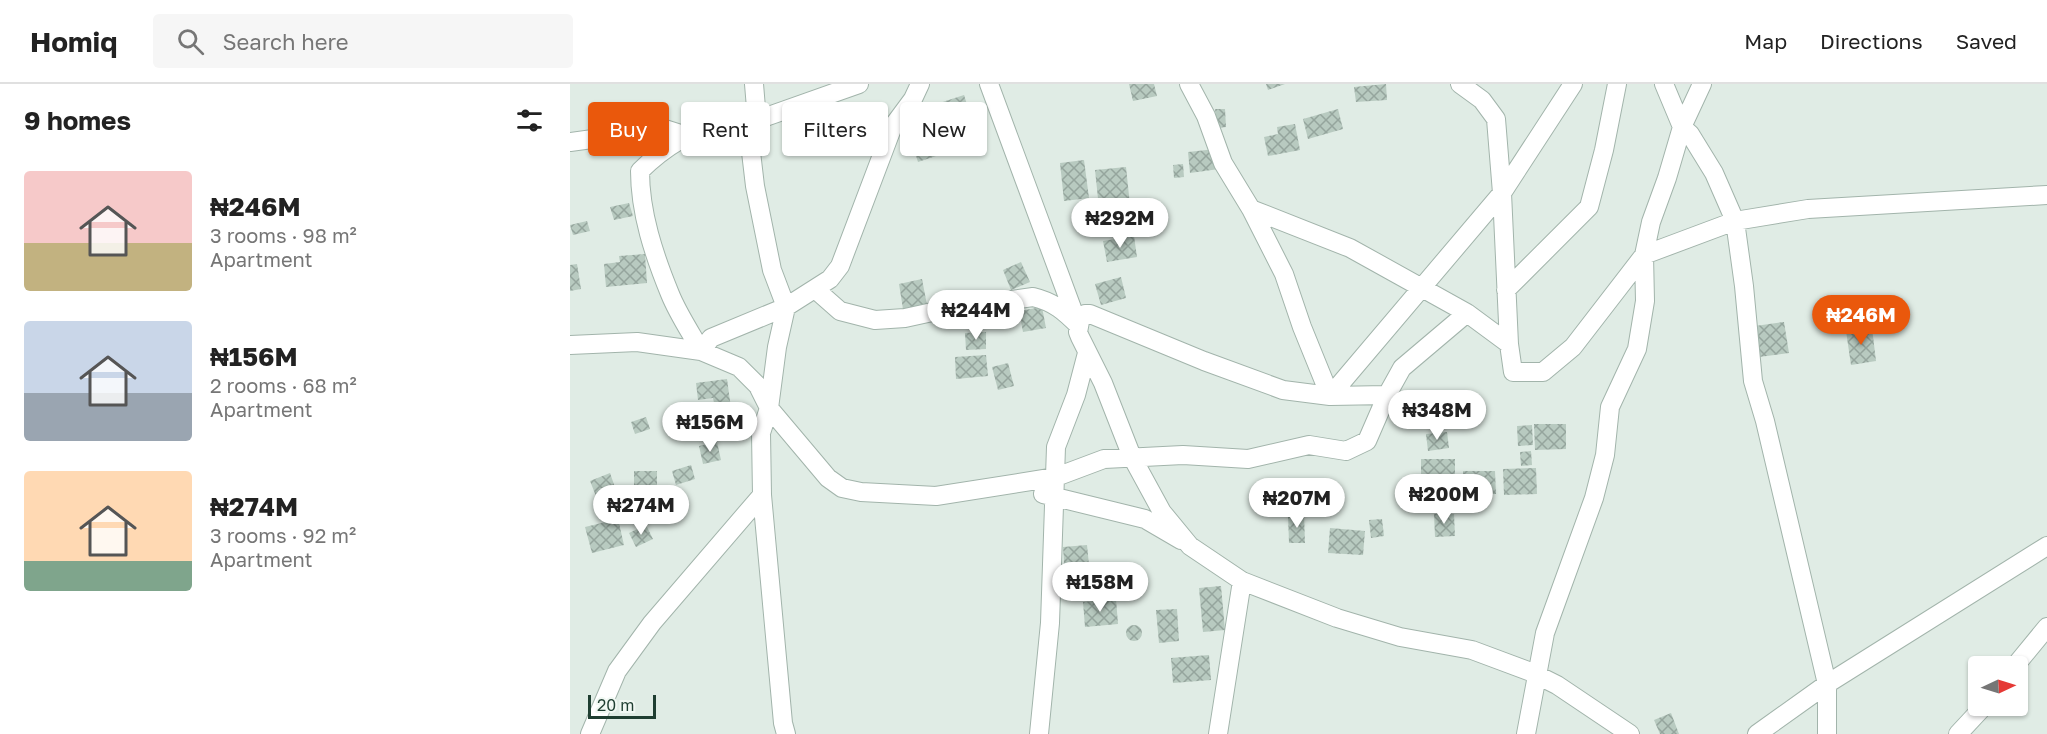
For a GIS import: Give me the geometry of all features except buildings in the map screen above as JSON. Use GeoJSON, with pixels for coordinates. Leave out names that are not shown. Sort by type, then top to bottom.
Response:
{"type":"FeatureCollection","features":[{"type":"Feature","properties":{"kind":"street"},"geometry":{"type":"LineString","coordinates":[[754,84],[756,102]]}},
{"type":"Feature","properties":{"kind":"street"},"geometry":{"type":"LineString","coordinates":[[770,115],[859,84]]}},
{"type":"Feature","properties":{"kind":"street"},"geometry":{"type":"LineString","coordinates":[[701,351],[711,338],[786,307],[830,279],[840,266],[893,126],[913,99],[920,84]]}},
{"type":"Feature","properties":{"kind":"street"},"geometry":{"type":"LineString","coordinates":[[989,84],[1079,326]]}},
{"type":"Feature","properties":{"kind":"street"},"geometry":{"type":"LineString","coordinates":[[1190,84],[1206,116],[1223,163],[1251,209],[1284,274],[1302,327],[1330,396]]}},
{"type":"Feature","properties":{"kind":"street"},"geometry":{"type":"LineString","coordinates":[[1460,84],[1482,100],[1496,119],[1509,344],[1513,372],[1544,372],[1574,347],[1644,255],[1735,221],[1808,209],[2047,195]]}},
{"type":"Feature","properties":{"kind":"street"},"geometry":{"type":"LineString","coordinates":[[1330,396],[1502,193],[1573,84]]}},
{"type":"Feature","properties":{"kind":"street"},"geometry":{"type":"LineString","coordinates":[[1506,290],[1589,207],[1604,150],[1617,84]]}},
{"type":"Feature","properties":{"kind":"street"},"geometry":{"type":"LineString","coordinates":[[1664,84],[1682,127],[1690,134],[1714,173],[1735,221],[1753,381],[1765,421],[1827,684],[1827,734]]}},
{"type":"Feature","properties":{"kind":"street"},"geometry":{"type":"LineString","coordinates":[[1526,734],[1545,633],[1575,545],[1594,498],[1605,455],[1610,407],[1637,349],[1645,301],[1644,255],[1651,222],[1682,127],[1702,84]]}},
{"type":"Feature","properties":{"kind":"street"},"geometry":{"type":"LineString","coordinates":[[570,142],[665,129],[681,134]]}},
{"type":"Feature","properties":{"kind":"street"},"geometry":{"type":"LineString","coordinates":[[681,140],[662,151],[640,171],[640,197],[653,246],[671,295],[701,351]]}},
{"type":"Feature","properties":{"kind":"street"},"geometry":{"type":"LineString","coordinates":[[751,156],[771,270],[786,307],[777,347],[769,408],[760,433],[762,495],[782,730]]}},
{"type":"Feature","properties":{"kind":"street"},"geometry":{"type":"LineString","coordinates":[[1251,209],[1350,248],[1467,313],[1509,344]]}},
{"type":"Feature","properties":{"kind":"street"},"geometry":{"type":"LineString","coordinates":[[815,289],[840,311],[875,320],[905,318],[946,309],[1033,297],[1047,300],[1062,308],[1079,326]]}},
{"type":"Feature","properties":{"kind":"street"},"geometry":{"type":"LineString","coordinates":[[570,345],[637,342],[701,351],[739,367],[758,386],[769,408],[828,478],[842,488],[861,492],[936,496],[1056,477],[1104,459],[1183,455],[1248,459],[1309,446],[1346,451],[1367,441],[1387,395],[1402,368],[1467,313]]}},
{"type":"Feature","properties":{"kind":"street"},"geometry":{"type":"LineString","coordinates":[[1190,546],[1162,512],[1132,457],[1103,383],[1078,332],[1081,316],[1090,314],[1204,361],[1283,390],[1330,396],[1387,395]]}},
{"type":"Feature","properties":{"kind":"street"},"geometry":{"type":"LineString","coordinates":[[1039,734],[1050,623],[1056,447],[1076,395],[1088,353]]}},
{"type":"Feature","properties":{"kind":"street"},"geometry":{"type":"LineString","coordinates":[[1011,484],[1053,497],[1145,519],[1242,581],[1337,618],[1400,637],[1472,650],[1538,676],[1557,685],[1630,734]]}},
{"type":"Feature","properties":{"kind":"street"},"geometry":{"type":"LineString","coordinates":[[590,734],[617,671],[652,623],[762,495]]}},
{"type":"Feature","properties":{"kind":"street"},"geometry":{"type":"LineString","coordinates":[[1757,734],[1827,684],[2047,546]]}},
{"type":"Feature","properties":{"kind":"street"},"geometry":{"type":"LineString","coordinates":[[1218,734],[1242,581]]}},
{"type":"Feature","properties":{"kind":"street"},"geometry":{"type":"LineString","coordinates":[[2023,656],[2047,627]]}},
{"type":"Feature","properties":{"kind":"street"},"geometry":{"type":"LineString","coordinates":[[1958,734],[1975,716]]}}]}
